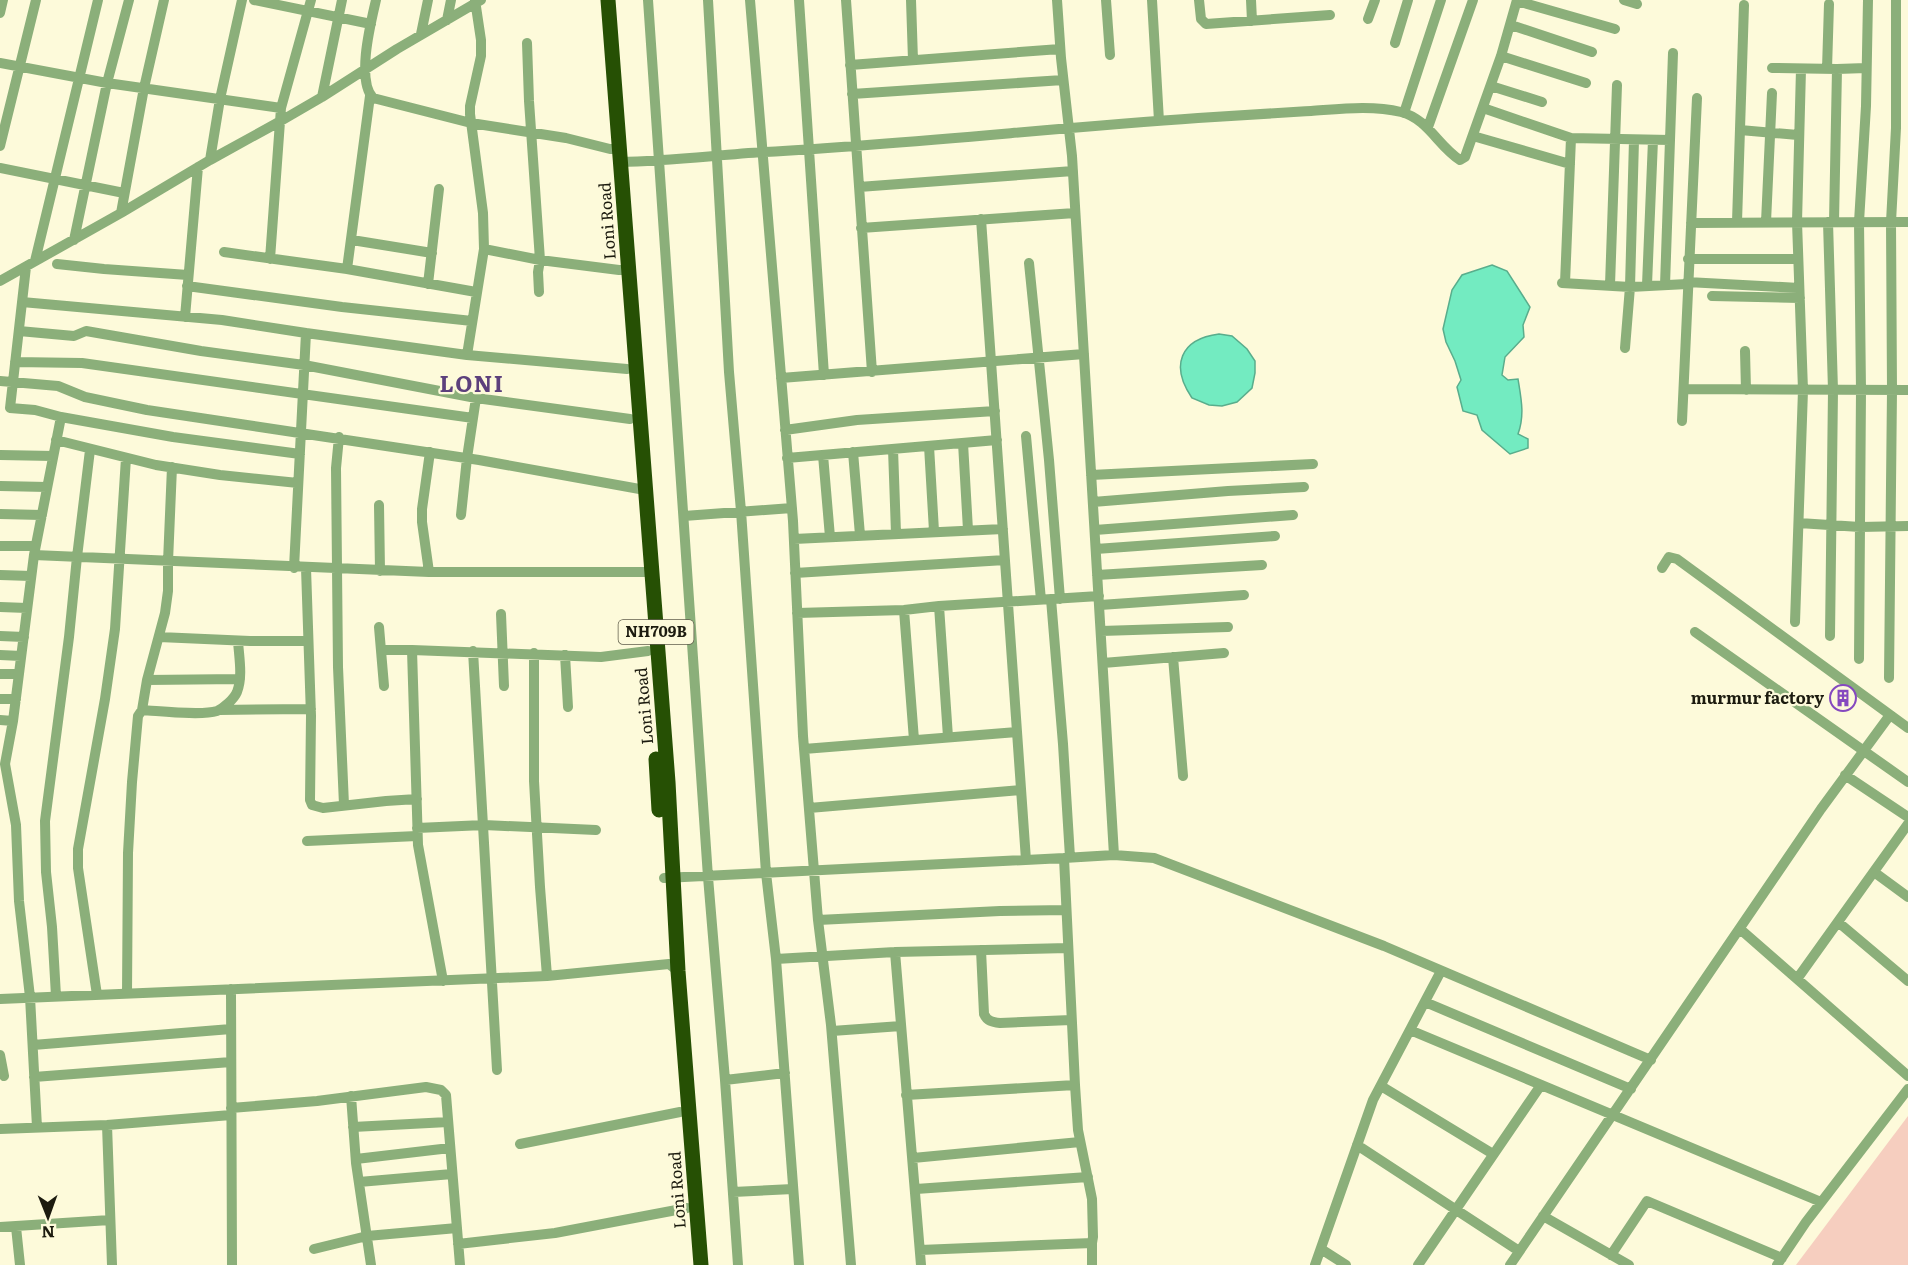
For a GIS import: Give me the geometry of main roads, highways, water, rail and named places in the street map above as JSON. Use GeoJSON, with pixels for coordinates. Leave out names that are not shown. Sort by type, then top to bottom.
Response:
{"type":"FeatureCollection","features":[{"type":"Feature","properties":{"kind":"highway","name":"Loni Road"},"geometry":{"type":"LineString","coordinates":[[599,0],[617,154]]}},
{"type":"Feature","properties":{"kind":"highway","name":"Loni Road"},"geometry":{"type":"LineString","coordinates":[[608,0],[624,270],[647,572],[668,783],[668,877]]}},
{"type":"Feature","properties":{"kind":"highway","name":"Loni Road"},"geometry":{"type":"LineString","coordinates":[[624,270],[630,420],[641,490]]}},
{"type":"Feature","properties":{"kind":"highway","name":"Loni Road"},"geometry":{"type":"LineString","coordinates":[[647,572],[648,651],[668,877],[680,1112],[691,1265]]}},
{"type":"Feature","properties":{"kind":"highway","name":"Loni Road"},"geometry":{"type":"LineString","coordinates":[[674,968],[701,1265]]}},
{"type":"Feature","properties":{"kind":"place","name":"murmur factory"},"geometry":{"type":"Point","coordinates":[1843,698]}},
{"type":"Feature","properties":{"kind":"district","name":"LONI"},"geometry":{"type":"Point","coordinates":[472,384]}}]}
